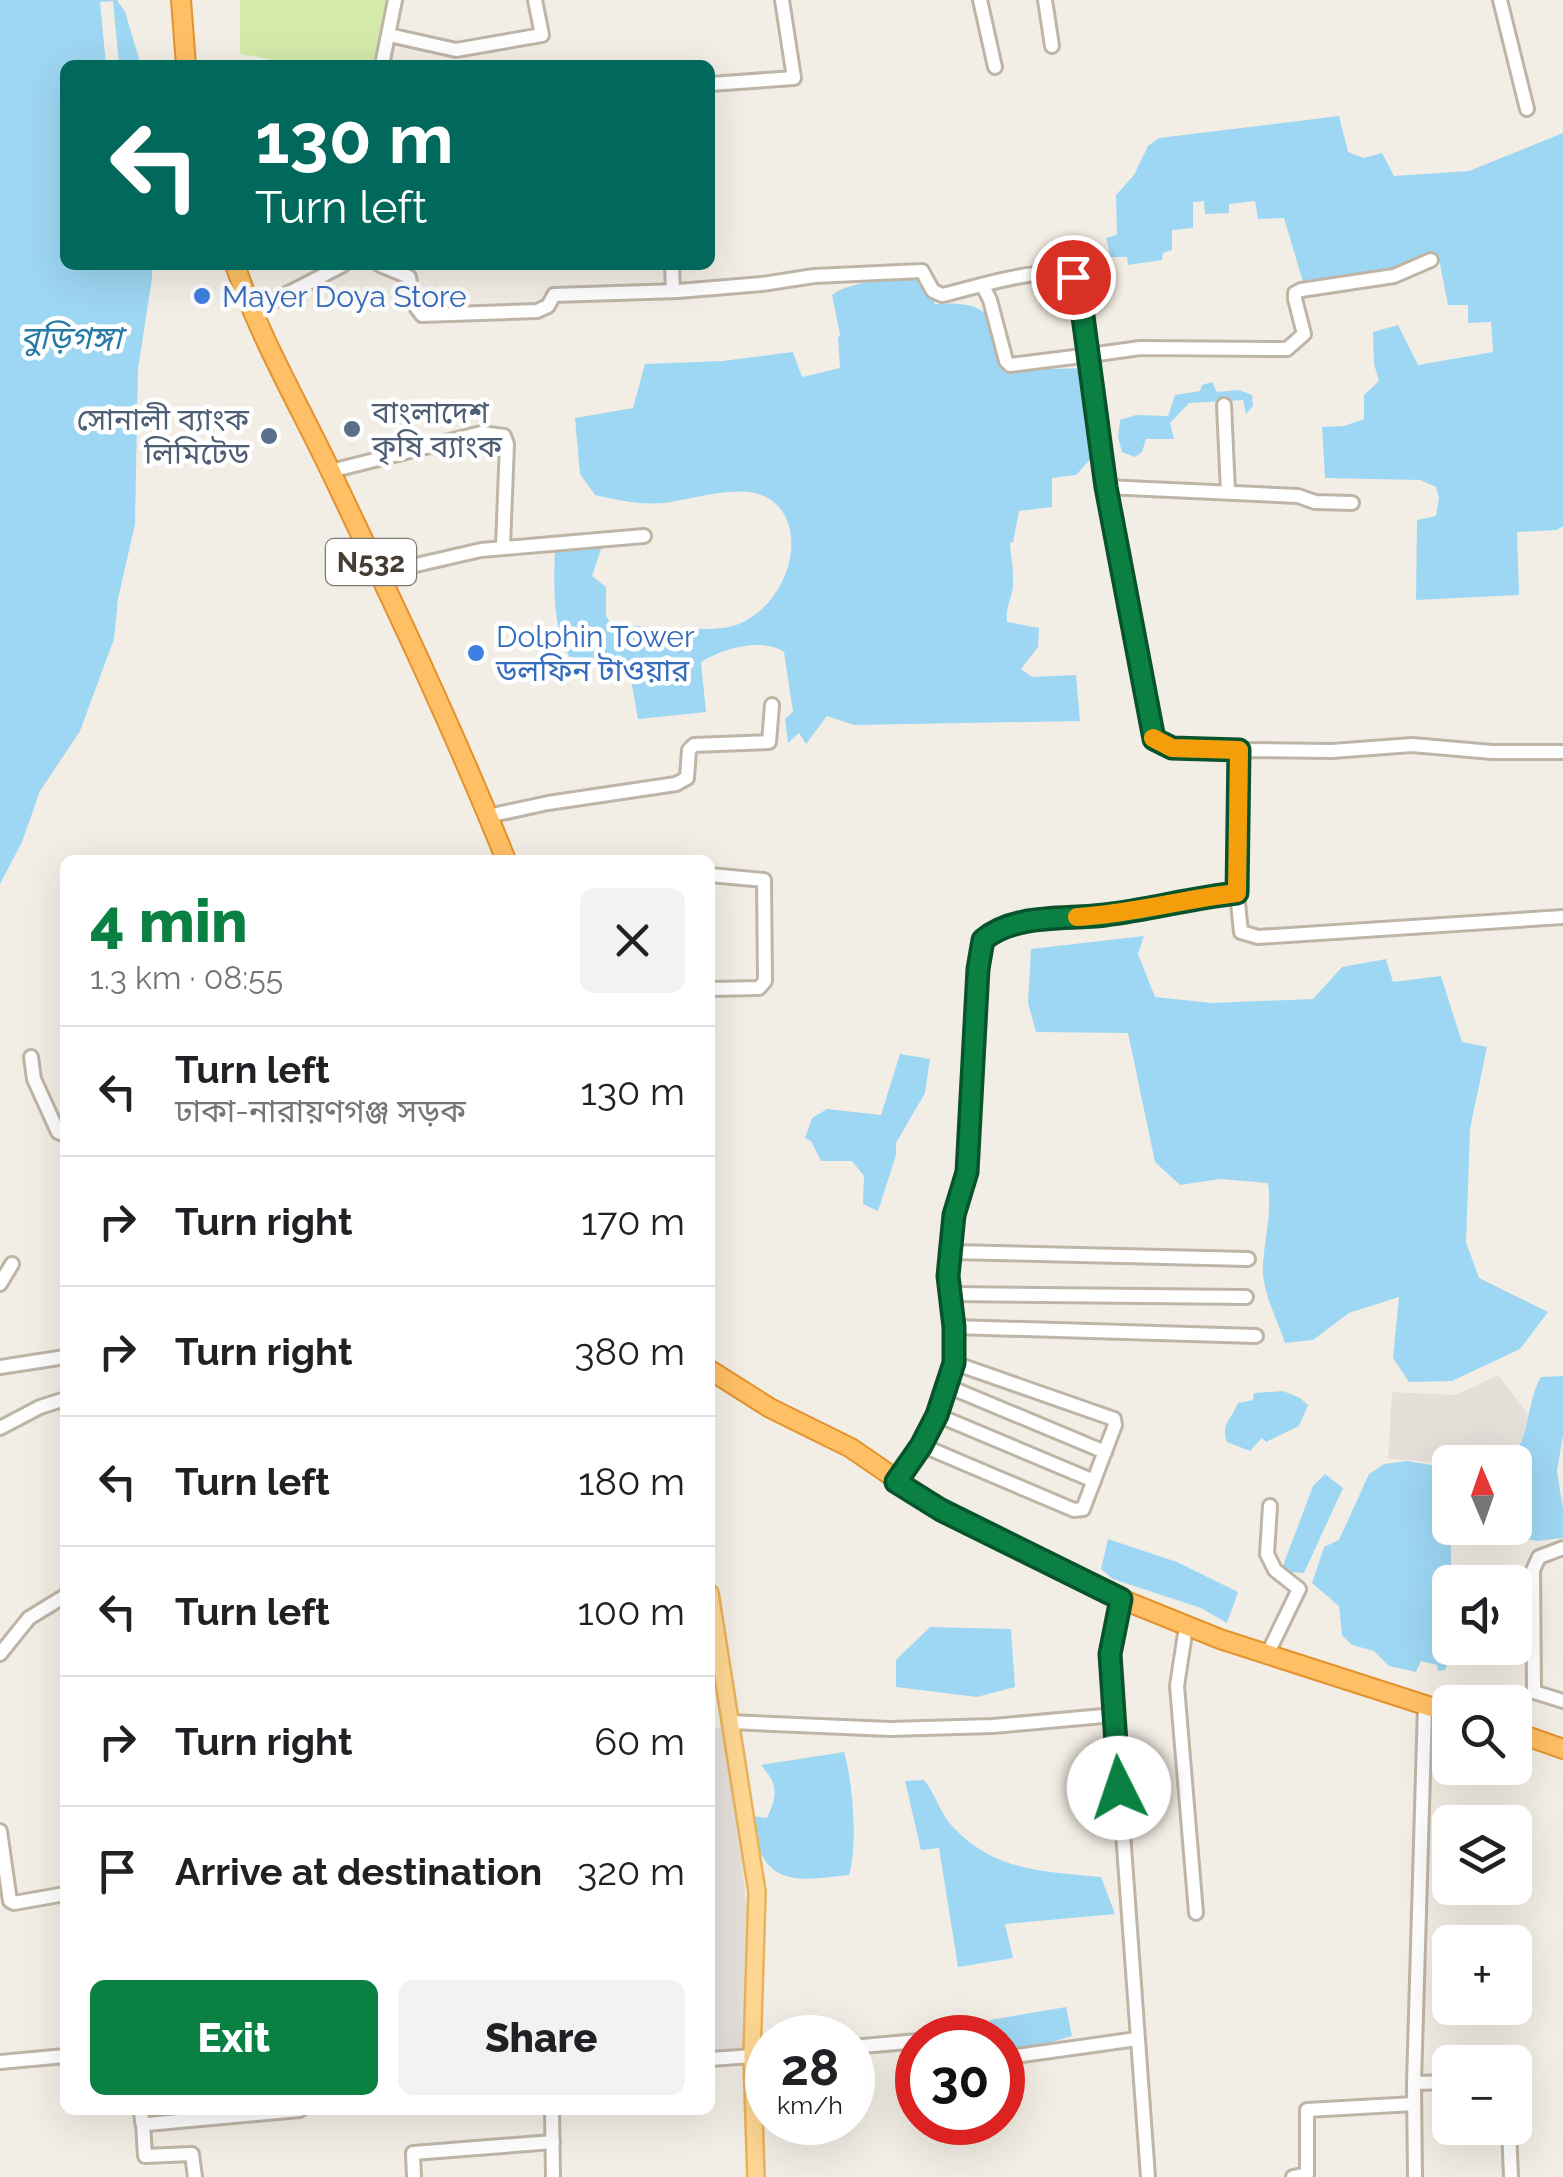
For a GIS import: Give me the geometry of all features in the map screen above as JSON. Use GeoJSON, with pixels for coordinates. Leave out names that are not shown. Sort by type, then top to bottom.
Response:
{"type":"FeatureCollection","features":[{"type":"Feature","properties":{"kind":"highway"},"geometry":{"type":"LineString","coordinates":[[181,0],[186,60]]}},
{"type":"Feature","properties":{"kind":"highway","name":"N532"},"geometry":{"type":"LineString","coordinates":[[236,270],[252,312],[450,723],[504,855]]}},
{"type":"Feature","properties":{"kind":"highway"},"geometry":{"type":"LineString","coordinates":[[715,1373],[770,1408],[851,1448],[941,1510],[1121,1599],[1267,1655],[1432,1708]]}},
{"type":"Feature","properties":{"kind":"highway"},"geometry":{"type":"LineString","coordinates":[[1532,1738],[1563,1749]]}},
{"type":"Feature","properties":{"kind":"main road"},"geometry":{"type":"LineString","coordinates":[[715,1625],[757,1892],[759,2015]]}},
{"type":"Feature","properties":{"kind":"main road"},"geometry":{"type":"LineString","coordinates":[[756,2177],[757,2145]]}},
{"type":"Feature","properties":{"kind":"street"},"geometry":{"type":"LineString","coordinates":[[383,60],[396,0]]}},
{"type":"Feature","properties":{"kind":"street"},"geometry":{"type":"LineString","coordinates":[[389,35],[456,50],[542,35],[535,0]]}},
{"type":"Feature","properties":{"kind":"street"},"geometry":{"type":"LineString","coordinates":[[715,84],[794,78],[782,0]]}},
{"type":"Feature","properties":{"kind":"street"},"geometry":{"type":"LineString","coordinates":[[980,0],[995,68]]}},
{"type":"Feature","properties":{"kind":"street"},"geometry":{"type":"LineString","coordinates":[[1044,0],[1052,46]]}},
{"type":"Feature","properties":{"kind":"street"},"geometry":{"type":"LineString","coordinates":[[1500,0],[1527,109]]}},
{"type":"Feature","properties":{"kind":"street"},"geometry":{"type":"LineString","coordinates":[[982,286],[1010,364],[1140,348],[1286,349],[1304,334],[1296,299],[1301,290],[1394,276],[1431,260]]}},
{"type":"Feature","properties":{"kind":"street"},"geometry":{"type":"LineString","coordinates":[[392,270],[409,277],[413,303],[422,315],[538,311],[548,306],[554,295],[673,291],[915,269],[926,275],[933,291],[942,295],[1027,273],[1064,273],[1073,277],[1079,287],[1106,487],[1154,739],[1172,748],[1332,751],[1412,745],[1492,752],[1563,752]]}},
{"type":"Feature","properties":{"kind":"street"},"geometry":{"type":"LineString","coordinates":[[252,312],[333,270]]}},
{"type":"Feature","properties":{"kind":"street"},"geometry":{"type":"LineString","coordinates":[[672,270],[673,291]]}},
{"type":"Feature","properties":{"kind":"street"},"geometry":{"type":"LineString","coordinates":[[1224,404],[1228,492]]}},
{"type":"Feature","properties":{"kind":"street"},"geometry":{"type":"LineString","coordinates":[[330,471],[481,433],[499,433],[507,444],[503,546]]}},
{"type":"Feature","properties":{"kind":"street"},"geometry":{"type":"LineString","coordinates":[[1106,487],[1298,496],[1316,502],[1352,504]]}},
{"type":"Feature","properties":{"kind":"street"},"geometry":{"type":"LineString","coordinates":[[377,574],[503,546],[644,536]]}},
{"type":"Feature","properties":{"kind":"street"},"geometry":{"type":"LineString","coordinates":[[488,816],[548,802],[676,784],[687,778],[689,750],[694,745],[768,742],[772,705]]}},
{"type":"Feature","properties":{"kind":"street"},"geometry":{"type":"LineString","coordinates":[[1239,750],[1240,932],[1258,938],[1563,917]]}},
{"type":"Feature","properties":{"kind":"street"},"geometry":{"type":"LineString","coordinates":[[715,875],[764,880],[765,981],[759,988],[715,988]]}},
{"type":"Feature","properties":{"kind":"street"},"geometry":{"type":"LineString","coordinates":[[896,1482],[937,1415],[954,1363],[950,1252],[954,1215],[967,1172],[983,940],[1042,919],[1104,916],[1182,899],[1237,893]]}},
{"type":"Feature","properties":{"kind":"street"},"geometry":{"type":"LineString","coordinates":[[31,1058],[34,1080],[60,1133]]}},
{"type":"Feature","properties":{"kind":"street"},"geometry":{"type":"LineString","coordinates":[[950,1252],[1248,1259]]}},
{"type":"Feature","properties":{"kind":"street"},"geometry":{"type":"LineString","coordinates":[[0,1284],[12,1264]]}},
{"type":"Feature","properties":{"kind":"street"},"geometry":{"type":"LineString","coordinates":[[950,1294],[1246,1297]]}},
{"type":"Feature","properties":{"kind":"street"},"geometry":{"type":"LineString","coordinates":[[954,1327],[1256,1336]]}},
{"type":"Feature","properties":{"kind":"street"},"geometry":{"type":"LineString","coordinates":[[0,1366],[60,1358]]}},
{"type":"Feature","properties":{"kind":"street"},"geometry":{"type":"LineString","coordinates":[[921,1446],[1078,1511],[1083,1509],[1114,1419],[954,1363]]}},
{"type":"Feature","properties":{"kind":"street"},"geometry":{"type":"LineString","coordinates":[[947,1386],[1105,1452]]}},
{"type":"Feature","properties":{"kind":"street"},"geometry":{"type":"LineString","coordinates":[[0,1428],[60,1401]]}},
{"type":"Feature","properties":{"kind":"street"},"geometry":{"type":"LineString","coordinates":[[937,1415],[1094,1481]]}},
{"type":"Feature","properties":{"kind":"street"},"geometry":{"type":"LineString","coordinates":[[1267,1655],[1299,1589],[1275,1570],[1267,1554],[1270,1506]]}},
{"type":"Feature","properties":{"kind":"street"},"geometry":{"type":"LineString","coordinates":[[1563,1548],[1539,1557],[1533,1570],[1534,1692],[1563,1700]]}},
{"type":"Feature","properties":{"kind":"street"},"geometry":{"type":"LineString","coordinates":[[0,1654],[30,1618],[60,1599]]}},
{"type":"Feature","properties":{"kind":"street"},"geometry":{"type":"LineString","coordinates":[[1121,1599],[1110,1654],[1148,2177]]}},
{"type":"Feature","properties":{"kind":"street"},"geometry":{"type":"LineString","coordinates":[[1186,1626],[1176,1686],[1196,1913]]}},
{"type":"Feature","properties":{"kind":"street"},"geometry":{"type":"LineString","coordinates":[[1414,2177],[1426,1706]]}},
{"type":"Feature","properties":{"kind":"street"},"geometry":{"type":"LineString","coordinates":[[730,1722],[907,1728],[1114,1716]]}},
{"type":"Feature","properties":{"kind":"street"},"geometry":{"type":"LineString","coordinates":[[0,1831],[10,1901],[14,1904],[60,1895]]}},
{"type":"Feature","properties":{"kind":"street"},"geometry":{"type":"LineString","coordinates":[[1025,2055],[1136,2039]]}},
{"type":"Feature","properties":{"kind":"street"},"geometry":{"type":"LineString","coordinates":[[0,2062],[60,2056]]}},
{"type":"Feature","properties":{"kind":"street"},"geometry":{"type":"LineString","coordinates":[[715,2059],[745,2056]]}},
{"type":"Feature","properties":{"kind":"street"},"geometry":{"type":"LineString","coordinates":[[1414,2083],[1432,2082]]}},
{"type":"Feature","properties":{"kind":"street"},"geometry":{"type":"LineString","coordinates":[[1292,2177],[1307,2174],[1307,2110],[1414,2104]]}},
{"type":"Feature","properties":{"kind":"street"},"geometry":{"type":"LineString","coordinates":[[187,2115],[142,2117],[145,2156],[192,2154],[195,2177]]}},
{"type":"Feature","properties":{"kind":"street"},"geometry":{"type":"LineString","coordinates":[[552,2115],[553,2177]]}},
{"type":"Feature","properties":{"kind":"street"},"geometry":{"type":"LineString","coordinates":[[414,2177],[414,2153],[553,2142]]}},
{"type":"Feature","properties":{"kind":"street"},"geometry":{"type":"LineString","coordinates":[[1510,2145],[1512,2177]]}},
{"type":"Feature","properties":{"kind":"shaded area"},"geometry":{"type":"Polygon","coordinates":[[[1498,1375],[1529,1415],[1522,1440],[1518,1445],[1432,1445],[1432,1462],[1388,1459],[1392,1392],[1456,1395],[1498,1375]]]}},
{"type":"Feature","properties":{"kind":"shaded area"},"geometry":{"type":"Polygon","coordinates":[[[722,1727],[742,1861],[753,1974],[742,2048],[715,2051],[715,1728],[722,1727]]]}},
{"type":"Feature","properties":{"kind":"green space"},"geometry":{"type":"Polygon","coordinates":[[[240,0],[398,0],[386,60],[272,60],[240,54],[240,0]]]}},
{"type":"Feature","properties":{"kind":"water","name":"বুড়িগঙ্গা"},"geometry":{"type":"Polygon","coordinates":[[[0,0],[117,0],[125,12],[139,60],[60,60],[60,270],[152,270],[138,369],[135,524],[118,599],[114,639],[80,731],[40,791],[22,842],[0,884],[0,0]]]}},
{"type":"Feature","properties":{"kind":"water"},"geometry":{"type":"Polygon","coordinates":[[[1339,116],[1348,152],[1364,158],[1382,153],[1394,176],[1469,171],[1563,133],[1563,526],[1557,530],[1517,532],[1519,595],[1416,600],[1417,520],[1436,516],[1436,487],[1420,480],[1325,478],[1322,427],[1344,426],[1364,419],[1364,395],[1379,381],[1373,332],[1398,325],[1418,365],[1493,352],[1491,322],[1468,323],[1468,305],[1448,305],[1438,254],[1372,275],[1303,282],[1284,218],[1258,219],[1255,201],[1229,204],[1229,213],[1205,214],[1204,201],[1193,202],[1193,228],[1172,230],[1172,250],[1163,253],[1162,260],[1128,265],[1127,257],[1111,257],[1106,238],[1117,235],[1116,195],[1134,175],[1148,146],[1159,138],[1339,116]]]}},
{"type":"Feature","properties":{"kind":"water"},"geometry":{"type":"Polygon","coordinates":[[[925,278],[935,304],[969,305],[988,316],[998,337],[1005,370],[1090,368],[1093,456],[1076,475],[1052,478],[1052,507],[1019,511],[1010,543],[1013,584],[1007,614],[1007,622],[1039,628],[1038,647],[1021,669],[1032,677],[1076,675],[1080,721],[854,725],[827,716],[806,744],[799,733],[788,743],[785,719],[793,712],[784,652],[765,645],[731,649],[701,662],[706,712],[638,719],[628,662],[615,658],[574,663],[567,651],[556,607],[555,546],[602,546],[592,576],[606,587],[606,616],[611,624],[722,628],[755,615],[773,597],[789,563],[790,528],[780,508],[757,493],[716,493],[654,503],[595,495],[580,474],[575,418],[633,408],[645,364],[722,361],[793,352],[802,377],[840,368],[840,335],[832,295],[863,283],[925,278]]]}},
{"type":"Feature","properties":{"kind":"water"},"geometry":{"type":"Polygon","coordinates":[[[1212,382],[1217,392],[1239,390],[1252,395],[1253,406],[1246,414],[1243,400],[1189,403],[1170,423],[1174,439],[1146,439],[1142,452],[1135,457],[1122,452],[1118,437],[1120,420],[1136,415],[1168,416],[1175,395],[1200,391],[1202,385],[1212,382]]]}},
{"type":"Feature","properties":{"kind":"water"},"geometry":{"type":"Polygon","coordinates":[[[1144,936],[1138,954],[1155,997],[1212,1003],[1313,999],[1342,967],[1386,959],[1393,982],[1441,976],[1462,1042],[1487,1047],[1470,1129],[1466,1242],[1479,1278],[1548,1312],[1520,1349],[1452,1381],[1409,1382],[1393,1358],[1399,1297],[1349,1313],[1313,1340],[1285,1343],[1263,1274],[1268,1183],[1220,1179],[1180,1185],[1155,1162],[1128,1033],[1036,1032],[1028,1003],[1031,949],[1144,936]]]}},
{"type":"Feature","properties":{"kind":"water"},"geometry":{"type":"Polygon","coordinates":[[[900,1054],[930,1059],[925,1093],[896,1143],[896,1155],[878,1211],[863,1204],[864,1176],[852,1161],[821,1161],[811,1141],[805,1138],[812,1118],[827,1109],[881,1115],[900,1054]]]}},
{"type":"Feature","properties":{"kind":"water"},"geometry":{"type":"Polygon","coordinates":[[[1563,1376],[1563,1435],[1557,1471],[1563,1538],[1537,1541],[1532,1540],[1532,1445],[1520,1445],[1541,1377],[1563,1376]]]}},
{"type":"Feature","properties":{"kind":"water"},"geometry":{"type":"Polygon","coordinates":[[[1283,1391],[1308,1405],[1299,1426],[1266,1442],[1262,1438],[1250,1451],[1227,1442],[1226,1426],[1238,1403],[1253,1400],[1254,1393],[1283,1391]]]}},
{"type":"Feature","properties":{"kind":"water"},"geometry":{"type":"Polygon","coordinates":[[[1407,1461],[1432,1465],[1432,1545],[1451,1545],[1451,1565],[1432,1565],[1432,1664],[1421,1661],[1416,1672],[1389,1666],[1374,1651],[1352,1645],[1342,1635],[1339,1606],[1312,1583],[1324,1547],[1339,1540],[1369,1474],[1384,1464],[1407,1461]]]}},
{"type":"Feature","properties":{"kind":"water"},"geometry":{"type":"Polygon","coordinates":[[[1325,1474],[1343,1488],[1304,1573],[1281,1571],[1313,1486],[1325,1474]]]}},
{"type":"Feature","properties":{"kind":"water"},"geometry":{"type":"Polygon","coordinates":[[[1108,1539],[1177,1562],[1238,1592],[1227,1623],[1201,1608],[1113,1579],[1101,1569],[1108,1539]]]}},
{"type":"Feature","properties":{"kind":"water"},"geometry":{"type":"Polygon","coordinates":[[[930,1627],[1011,1629],[1015,1687],[977,1697],[896,1687],[896,1660],[930,1627]]]}},
{"type":"Feature","properties":{"kind":"water"},"geometry":{"type":"Polygon","coordinates":[[[844,1752],[853,1814],[849,1875],[788,1877],[769,1865],[755,1841],[752,1816],[767,1818],[774,1796],[771,1778],[761,1765],[844,1752]]]}},
{"type":"Feature","properties":{"kind":"water"},"geometry":{"type":"Polygon","coordinates":[[[924,1780],[949,1822],[969,1842],[1021,1867],[1101,1877],[1115,1914],[1005,1924],[1013,1958],[958,1967],[939,1848],[921,1850],[905,1781],[924,1780]]]}},
{"type":"Feature","properties":{"kind":"water"},"geometry":{"type":"Polygon","coordinates":[[[1066,2007],[1072,2036],[1025,2050],[1025,2015],[1019,2015],[1066,2007]]]}},
{"type":"Feature","properties":{"kind":"pier"},"geometry":{"type":"Polygon","coordinates":[[[113,1],[119,60],[106,60],[100,2],[113,1]]]}},
{"type":"Feature","properties":{"kind":"slow traffic"},"geometry":{"type":"LineString","coordinates":[[1077,917],[1104,916],[1182,899],[1237,893],[1239,750],[1172,748],[1153,738]]}},
{"type":"Feature","properties":{"kind":"place","name":"Mayer Doya Store"},"geometry":{"type":"Point","coordinates":[202,296]}},
{"type":"Feature","properties":{"kind":"place","name":"বাংলাদেশ কৃষি ব্যাংক"},"geometry":{"type":"Point","coordinates":[352,429]}},
{"type":"Feature","properties":{"kind":"place","name":"সোনালী ব্যাংক লিমিটেড"},"geometry":{"type":"Point","coordinates":[269,436]}},
{"type":"Feature","properties":{"kind":"place","name":"Dolphin Tower ডলফিন টাওয়ার"},"geometry":{"type":"Point","coordinates":[476,653]}},
{"type":"Feature","properties":{"kind":"route"},"geometry":{"type":"LineString","coordinates":[[1073,277],[1079,287],[1106,487],[1154,739],[1172,748],[1239,750],[1237,893],[1182,899],[1104,916],[1042,919],[989,934],[983,940],[967,1172],[954,1215],[948,1276],[954,1363],[937,1415],[896,1482],[941,1510],[1121,1599],[1110,1654],[1119,1788]]}}]}
